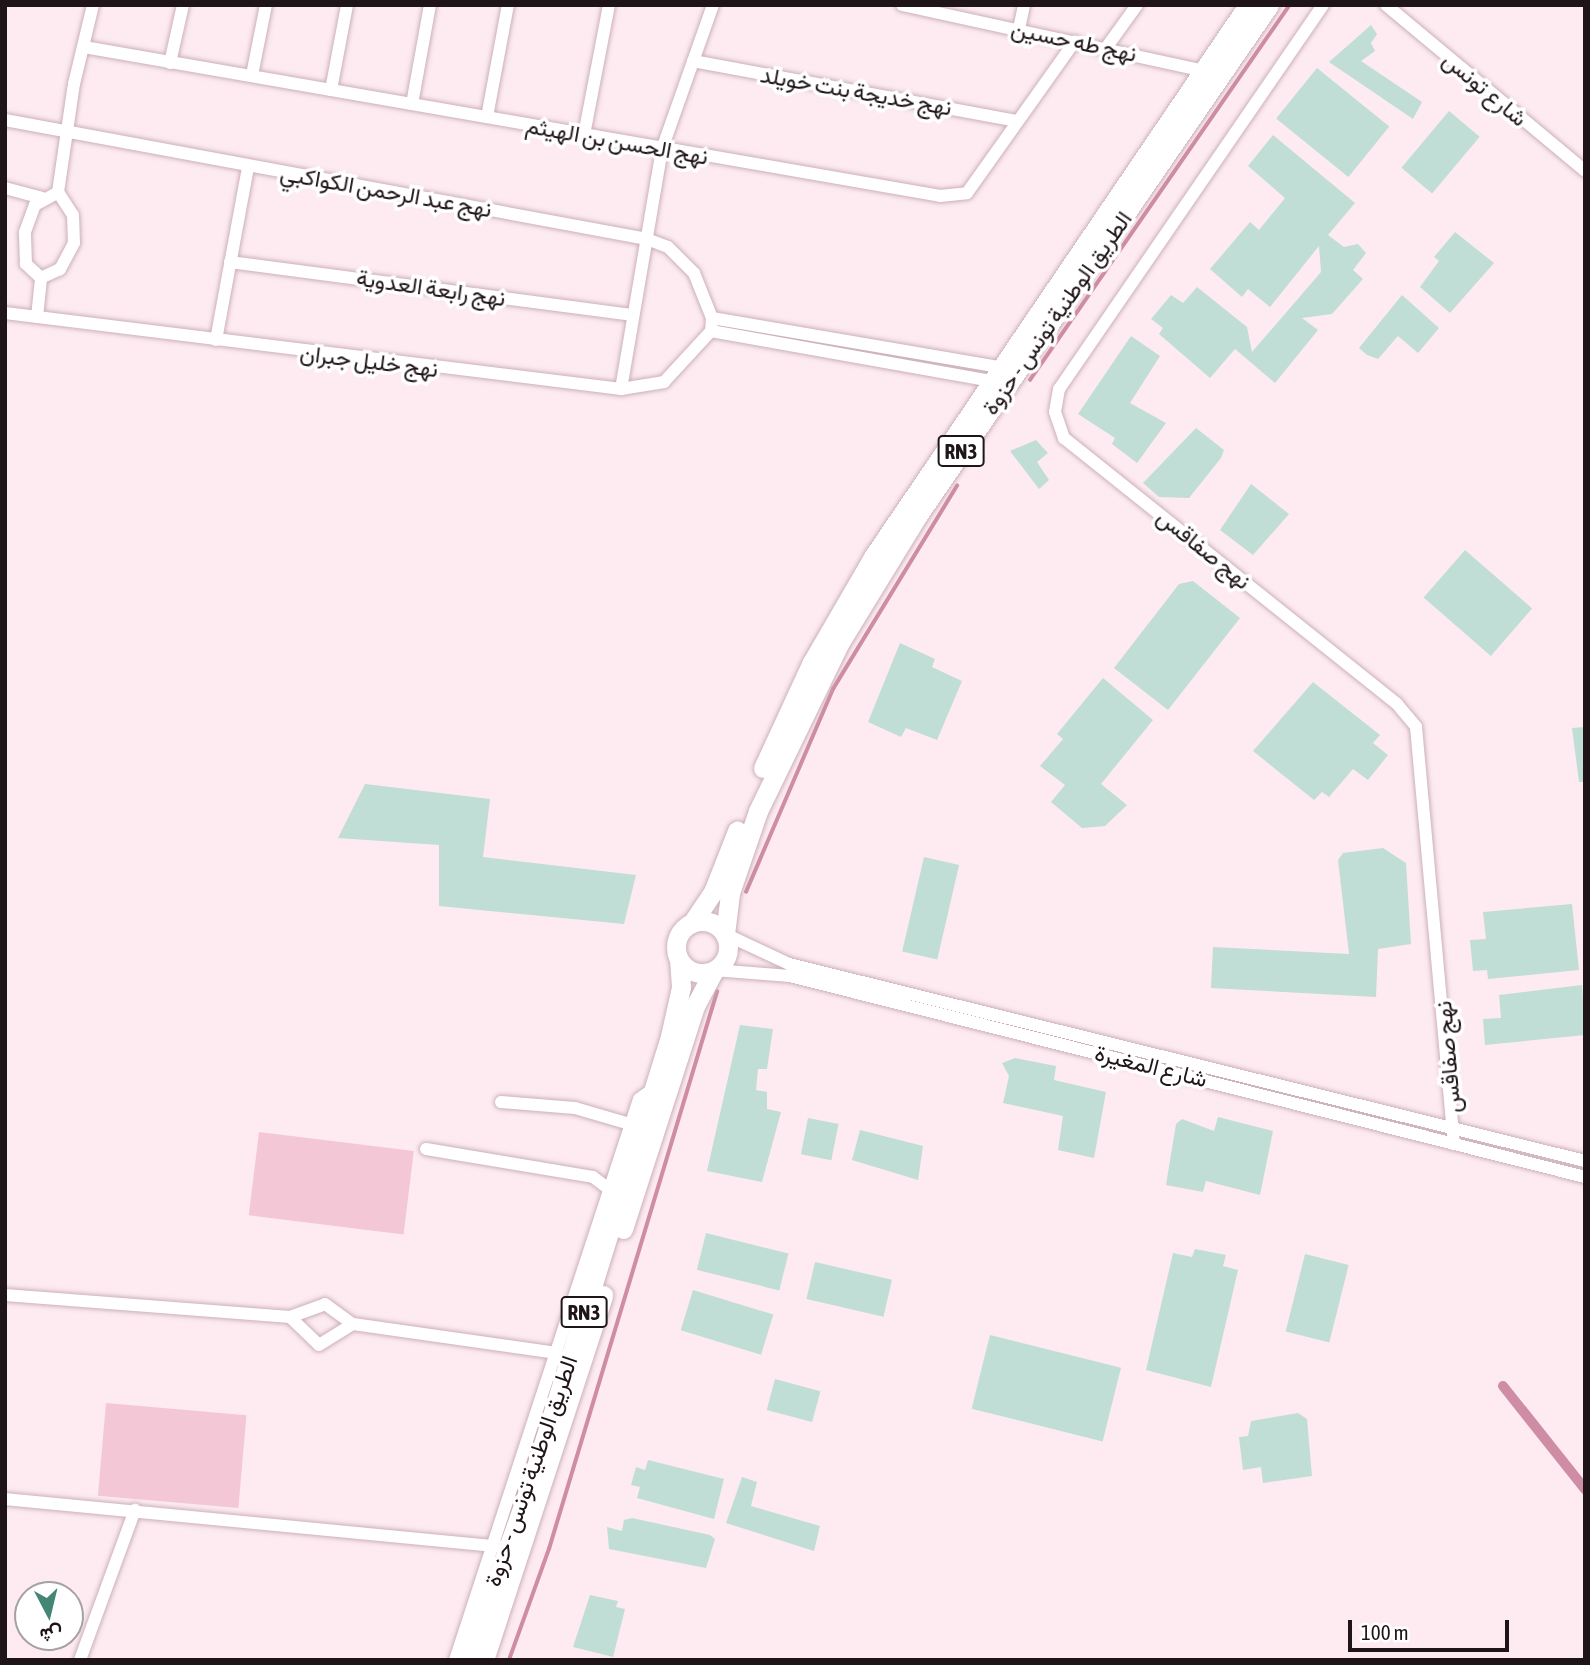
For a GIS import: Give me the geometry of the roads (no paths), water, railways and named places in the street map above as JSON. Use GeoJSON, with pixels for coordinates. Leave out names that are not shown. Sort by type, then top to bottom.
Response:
{"type":"FeatureCollection","features":[{"type":"Feature","properties":{"kind":"main road","name":"الطريق الوطنية تونس - حزوة"},"geometry":{"type":"LineString","coordinates":[[692,923],[713,892],[781,724],[824,638],[996,374],[1248,5]]}},
{"type":"Feature","properties":{"kind":"main road","name":"الطريق الوطنية تونس - حزوة"},"geometry":{"type":"LineString","coordinates":[[725,934],[730,893],[758,811],[839,644],[918,515],[1269,5]]}},
{"type":"Feature","properties":{"kind":"main road"},"geometry":{"type":"LineString","coordinates":[[692,923],[711,922],[725,934]]}},
{"type":"Feature","properties":{"kind":"main road","name":"RN3"},"geometry":{"type":"LineString","coordinates":[[679,960],[677,938],[692,923]]}},
{"type":"Feature","properties":{"kind":"main road","name":"RN3"},"geometry":{"type":"LineString","coordinates":[[714,971],[727,955],[725,934]]}},
{"type":"Feature","properties":{"kind":"main road","name":"الطريق الوطنية تونس - حزوة"},"geometry":{"type":"LineString","coordinates":[[468,1660],[501,1547],[530,1486],[676,1016],[679,960]]}},
{"type":"Feature","properties":{"kind":"main road"},"geometry":{"type":"LineString","coordinates":[[679,960],[694,972],[714,971]]}},
{"type":"Feature","properties":{"kind":"main road","name":"الطريق الوطنية تونس - حزوة"},"geometry":{"type":"LineString","coordinates":[[484,1660],[695,1006],[714,971]]}},
{"type":"Feature","properties":{"kind":"street"},"geometry":{"type":"LineString","coordinates":[[41,278],[60,269],[74,243],[73,215],[58,192],[93,5]]}},
{"type":"Feature","properties":{"kind":"street"},"geometry":{"type":"LineString","coordinates":[[170,63],[183,5]]}},
{"type":"Feature","properties":{"kind":"street"},"geometry":{"type":"LineString","coordinates":[[252,75],[266,5]]}},
{"type":"Feature","properties":{"kind":"street"},"geometry":{"type":"LineString","coordinates":[[331,89],[347,5]]}},
{"type":"Feature","properties":{"kind":"street"},"geometry":{"type":"LineString","coordinates":[[412,104],[430,5]]}},
{"type":"Feature","properties":{"kind":"street"},"geometry":{"type":"LineString","coordinates":[[487,117],[508,5]]}},
{"type":"Feature","properties":{"kind":"street"},"geometry":{"type":"LineString","coordinates":[[584,135],[610,5]]}},
{"type":"Feature","properties":{"kind":"street"},"geometry":{"type":"LineString","coordinates":[[621,389],[662,149],[713,5]]}},
{"type":"Feature","properties":{"kind":"street","name":"نهج طه حسين"},"geometry":{"type":"LineString","coordinates":[[902,5],[1203,71]]}},
{"type":"Feature","properties":{"kind":"street"},"geometry":{"type":"LineString","coordinates":[[1019,29],[1024,5]]}},
{"type":"Feature","properties":{"kind":"street"},"geometry":{"type":"LineString","coordinates":[[1106,48],[1137,5]]}},
{"type":"Feature","properties":{"kind":"street","name":"نهج صفاقس"},"geometry":{"type":"LineString","coordinates":[[1323,5],[1059,389],[1055,412],[1064,438],[1397,704],[1416,727],[1454,1144]]}},
{"type":"Feature","properties":{"kind":"street","name":"شارع تونس"},"geometry":{"type":"LineString","coordinates":[[1386,5],[1585,172]]}},
{"type":"Feature","properties":{"kind":"street","name":"نهج الحسن بن الهيثم"},"geometry":{"type":"LineString","coordinates":[[84,47],[940,196],[967,193],[1075,41]]}},
{"type":"Feature","properties":{"kind":"street","name":"نهج خديجة بنت خويلد"},"geometry":{"type":"LineString","coordinates":[[693,61],[1018,121]]}},
{"type":"Feature","properties":{"kind":"street","name":"نهج عبد الرحمن الكواكبي"},"geometry":{"type":"LineString","coordinates":[[5,120],[247,167],[647,239],[683,257],[712,325]]}},
{"type":"Feature","properties":{"kind":"street"},"geometry":{"type":"LineString","coordinates":[[216,340],[247,167]]}},
{"type":"Feature","properties":{"kind":"street"},"geometry":{"type":"LineString","coordinates":[[5,188],[42,198],[58,192]]}},
{"type":"Feature","properties":{"kind":"street"},"geometry":{"type":"LineString","coordinates":[[41,278],[32,273],[24,252],[30,216],[42,198]]}},
{"type":"Feature","properties":{"kind":"street","name":"نهج رابعة العدوية"},"geometry":{"type":"LineString","coordinates":[[230,262],[632,315]]}},
{"type":"Feature","properties":{"kind":"street"},"geometry":{"type":"LineString","coordinates":[[37,317],[41,278]]}},
{"type":"Feature","properties":{"kind":"street","name":"نهج خليل جبران"},"geometry":{"type":"LineString","coordinates":[[5,313],[621,389],[664,382],[712,325]]}},
{"type":"Feature","properties":{"kind":"street"},"geometry":{"type":"LineString","coordinates":[[712,325],[996,374]]}},
{"type":"Feature","properties":{"kind":"street","name":"شارع المغيرة"},"geometry":{"type":"LineString","coordinates":[[725,934],[783,962],[1585,1160]]}},
{"type":"Feature","properties":{"kind":"street","name":"شارع المغيرة"},"geometry":{"type":"LineString","coordinates":[[714,971],[790,976],[1585,1177]]}},
{"type":"Feature","properties":{"kind":"street"},"geometry":{"type":"LineString","coordinates":[[456,1660],[501,1547],[557,1353],[630,1124],[639,1099],[653,1089]]}},
{"type":"Feature","properties":{"kind":"street"},"geometry":{"type":"LineString","coordinates":[[501,1102],[575,1108],[630,1124]]}},
{"type":"Feature","properties":{"kind":"street"},"geometry":{"type":"LineString","coordinates":[[426,1149],[593,1177],[609,1189]]}},
{"type":"Feature","properties":{"kind":"street"},"geometry":{"type":"LineString","coordinates":[[5,1296],[290,1317],[325,1304],[354,1324],[557,1353]]}},
{"type":"Feature","properties":{"kind":"street"},"geometry":{"type":"LineString","coordinates":[[290,1317],[319,1345],[354,1324]]}},
{"type":"Feature","properties":{"kind":"street"},"geometry":{"type":"LineString","coordinates":[[5,1499],[501,1547]]}},
{"type":"Feature","properties":{"kind":"street"},"geometry":{"type":"LineString","coordinates":[[80,1660],[135,1510]]}},
{"type":"Feature","properties":{"kind":"waterway"},"geometry":{"type":"LineString","coordinates":[[1030,380],[1290,5]]}},
{"type":"Feature","properties":{"kind":"waterway"},"geometry":{"type":"LineString","coordinates":[[746,892],[833,689],[957,486]]}},
{"type":"Feature","properties":{"kind":"waterway"},"geometry":{"type":"LineString","coordinates":[[509,1660],[549,1549],[717,992]]}},
{"type":"Feature","properties":{"kind":"waterway"},"geometry":{"type":"LineString","coordinates":[[1503,1386],[1585,1489]]}}]}
